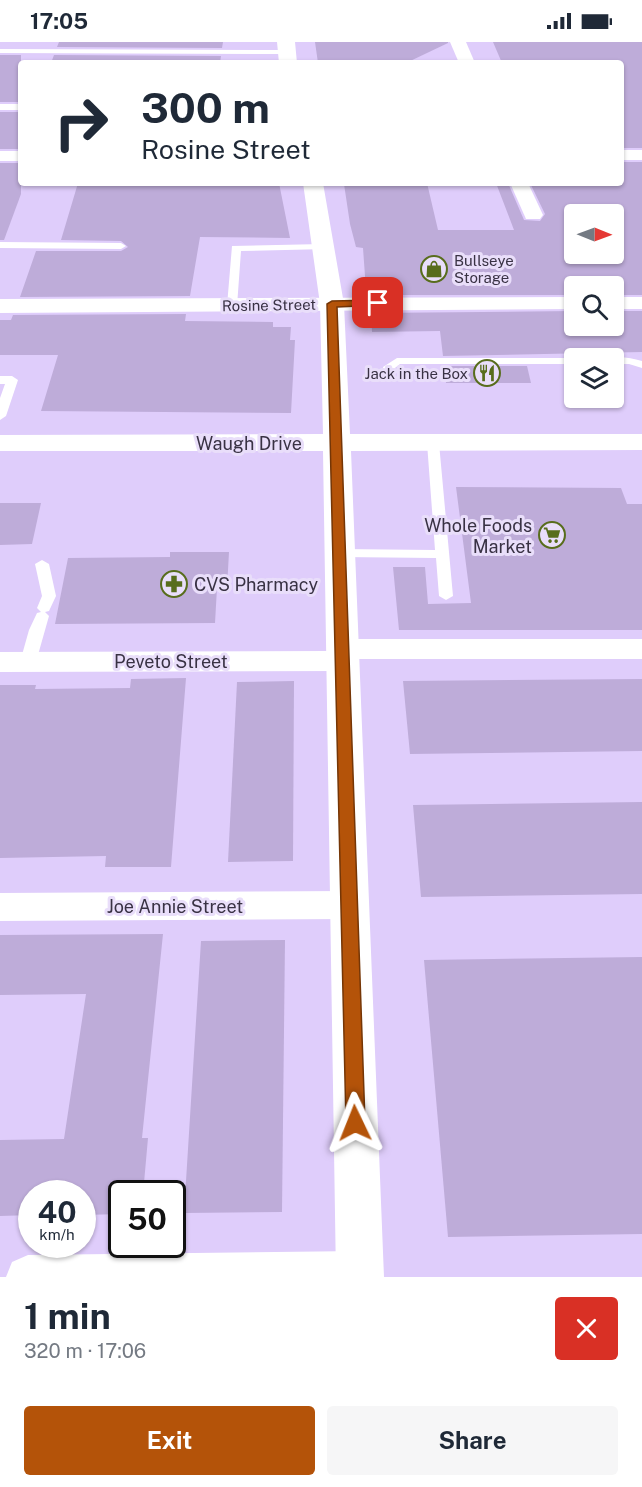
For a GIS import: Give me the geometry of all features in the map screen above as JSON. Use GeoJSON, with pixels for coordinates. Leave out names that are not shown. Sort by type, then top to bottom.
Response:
{"type":"FeatureCollection","features":[{"type":"Feature","properties":{"kind":"main road"},"geometry":{"type":"LineString","coordinates":[[314,186],[332,304],[360,1275]]}},
{"type":"Feature","properties":{"kind":"main road","name":"Waugh Drive"},"geometry":{"type":"LineString","coordinates":[[0,443],[642,442]]}},
{"type":"Feature","properties":{"kind":"street"},"geometry":{"type":"LineString","coordinates":[[458,42],[466,60]]}},
{"type":"Feature","properties":{"kind":"street"},"geometry":{"type":"LineString","coordinates":[[624,154],[642,155]]}},
{"type":"Feature","properties":{"kind":"street"},"geometry":{"type":"LineString","coordinates":[[0,156],[18,156]]}},
{"type":"Feature","properties":{"kind":"street"},"geometry":{"type":"LineString","coordinates":[[520,186],[533,215]]}},
{"type":"Feature","properties":{"kind":"street","name":"Rosine Street"},"geometry":{"type":"LineString","coordinates":[[0,306],[564,303]]}},
{"type":"Feature","properties":{"kind":"street"},"geometry":{"type":"LineString","coordinates":[[624,303],[642,303]]}},
{"type":"Feature","properties":{"kind":"street","name":"Peveto Street"},"geometry":{"type":"LineString","coordinates":[[14,662],[642,650]]}},
{"type":"Feature","properties":{"kind":"street","name":"Joe Annie Street"},"geometry":{"type":"LineString","coordinates":[[0,907],[349,905]]}},
{"type":"Feature","properties":{"kind":"street"},"geometry":{"type":"LineString","coordinates":[[28,1277],[360,1275]]}},
{"type":"Feature","properties":{"kind":"lane"},"geometry":{"type":"LineString","coordinates":[[0,51],[286,52]]}},
{"type":"Feature","properties":{"kind":"lane"},"geometry":{"type":"LineString","coordinates":[[247,60],[248,52]]}},
{"type":"Feature","properties":{"kind":"lane"},"geometry":{"type":"LineString","coordinates":[[0,107],[18,107]]}},
{"type":"Feature","properties":{"kind":"lane"},"geometry":{"type":"LineString","coordinates":[[0,245],[121,246]]}},
{"type":"Feature","properties":{"kind":"lane"},"geometry":{"type":"LineString","coordinates":[[232,306],[236,248],[324,247]]}},
{"type":"Feature","properties":{"kind":"lane"},"geometry":{"type":"LineString","coordinates":[[387,369],[397,361],[564,361]]}},
{"type":"Feature","properties":{"kind":"lane"},"geometry":{"type":"LineString","coordinates":[[624,361],[642,365]]}},
{"type":"Feature","properties":{"kind":"lane"},"geometry":{"type":"LineString","coordinates":[[0,380],[12,380],[0,416]]}},
{"type":"Feature","properties":{"kind":"lane"},"geometry":{"type":"LineString","coordinates":[[432,443],[446,596]]}},
{"type":"Feature","properties":{"kind":"lane"},"geometry":{"type":"LineString","coordinates":[[339,553],[442,554]]}},
{"type":"Feature","properties":{"kind":"lane"},"geometry":{"type":"LineString","coordinates":[[14,662],[36,630],[49,596],[42,564]]}},
{"type":"Feature","properties":{"kind":"building"},"geometry":{"type":"Polygon","coordinates":[[[59,42],[223,42],[222,48],[57,47],[59,42]]]}},
{"type":"Feature","properties":{"kind":"building"},"geometry":{"type":"Polygon","coordinates":[[[315,42],[448,42],[412,60],[318,60],[315,42]]]}},
{"type":"Feature","properties":{"kind":"building"},"geometry":{"type":"Polygon","coordinates":[[[493,42],[642,42],[642,148],[624,148],[624,60],[501,60],[493,42]]]}},
{"type":"Feature","properties":{"kind":"building"},"geometry":{"type":"Polygon","coordinates":[[[0,55],[21,55],[21,60],[18,60],[18,102],[0,102],[0,55]]]}},
{"type":"Feature","properties":{"kind":"building"},"geometry":{"type":"Polygon","coordinates":[[[54,55],[221,56],[220,60],[52,60],[54,55]]]}},
{"type":"Feature","properties":{"kind":"building"},"geometry":{"type":"Polygon","coordinates":[[[0,112],[18,112],[18,149],[0,149],[0,112]]]}},
{"type":"Feature","properties":{"kind":"building"},"geometry":{"type":"Polygon","coordinates":[[[624,162],[642,162],[642,295],[624,295],[624,276],[564,276],[564,295],[369,295],[369,290],[366,290],[363,248],[356,247],[344,186],[428,186],[438,230],[514,230],[497,186],[509,186],[524,220],[540,221],[545,214],[531,186],[624,186],[624,162]]]}},
{"type":"Feature","properties":{"kind":"building"},"geometry":{"type":"Polygon","coordinates":[[[0,163],[18,163],[18,186],[21,186],[21,194],[4,240],[0,240],[0,163]]]}},
{"type":"Feature","properties":{"kind":"building"},"geometry":{"type":"Polygon","coordinates":[[[77,186],[280,186],[290,238],[200,237],[190,296],[20,297],[36,251],[121,251],[128,247],[121,241],[61,240],[77,186]]]}},
{"type":"Feature","properties":{"kind":"building"},"geometry":{"type":"Polygon","coordinates":[[[564,311],[564,336],[624,336],[624,311],[642,311],[642,352],[624,352],[624,348],[564,348],[564,354],[443,356],[440,331],[372,332],[371,313],[564,311]]]}},
{"type":"Feature","properties":{"kind":"building"},"geometry":{"type":"Polygon","coordinates":[[[186,314],[185,321],[273,322],[273,327],[291,327],[290,340],[295,340],[291,413],[41,411],[58,355],[0,355],[0,320],[11,320],[13,315],[186,314]]]}},
{"type":"Feature","properties":{"kind":"building","name":"Jack in the Box"},"geometry":{"type":"Polygon","coordinates":[[[444,366],[527,366],[531,383],[446,383],[444,366]]]}},
{"type":"Feature","properties":{"kind":"building","name":"Whole Foods Market"},"geometry":{"type":"Polygon","coordinates":[[[456,487],[621,488],[627,504],[642,504],[642,630],[399,630],[393,567],[425,567],[428,604],[471,603],[456,487]]]}},
{"type":"Feature","properties":{"kind":"building"},"geometry":{"type":"Polygon","coordinates":[[[0,503],[41,503],[32,544],[0,545],[0,503]]]}},
{"type":"Feature","properties":{"kind":"building","name":"CVS Pharmacy"},"geometry":{"type":"Polygon","coordinates":[[[170,552],[229,552],[227,588],[217,588],[215,623],[55,624],[68,558],[170,557],[170,552]]]}},
{"type":"Feature","properties":{"kind":"building"},"geometry":{"type":"Polygon","coordinates":[[[186,678],[171,867],[105,867],[106,856],[0,858],[0,685],[36,685],[35,689],[130,688],[131,679],[186,678]]]}},
{"type":"Feature","properties":{"kind":"building"},"geometry":{"type":"Polygon","coordinates":[[[642,679],[642,751],[410,754],[403,681],[642,679]]]}},
{"type":"Feature","properties":{"kind":"building"},"geometry":{"type":"Polygon","coordinates":[[[294,681],[293,861],[228,862],[237,682],[294,681]]]}},
{"type":"Feature","properties":{"kind":"building"},"geometry":{"type":"Polygon","coordinates":[[[642,802],[642,894],[421,897],[413,805],[642,802]]]}},
{"type":"Feature","properties":{"kind":"building"},"geometry":{"type":"Polygon","coordinates":[[[163,934],[142,1138],[148,1138],[144,1180],[108,1180],[108,1214],[96,1215],[96,1180],[18,1180],[18,1215],[0,1216],[0,1140],[64,1139],[86,994],[0,995],[0,935],[163,934]]]}},
{"type":"Feature","properties":{"kind":"building"},"geometry":{"type":"Polygon","coordinates":[[[285,940],[282,1212],[186,1213],[201,941],[285,940]]]}},
{"type":"Feature","properties":{"kind":"building"},"geometry":{"type":"Polygon","coordinates":[[[642,957],[642,1234],[448,1237],[424,960],[642,957]]]}},
{"type":"Feature","properties":{"kind":"place","name":"Bullseye Storage"},"geometry":{"type":"Point","coordinates":[434,269]}},
{"type":"Feature","properties":{"kind":"place","name":"Jack in the Box"},"geometry":{"type":"Point","coordinates":[487,373]}},
{"type":"Feature","properties":{"kind":"place","name":"Whole Foods Market"},"geometry":{"type":"Point","coordinates":[552,535]}},
{"type":"Feature","properties":{"kind":"place","name":"CVS Pharmacy"},"geometry":{"type":"Point","coordinates":[174,584]}},
{"type":"Feature","properties":{"kind":"route"},"geometry":{"type":"LineString","coordinates":[[355,1123],[332,304],[378,303]]}}]}
